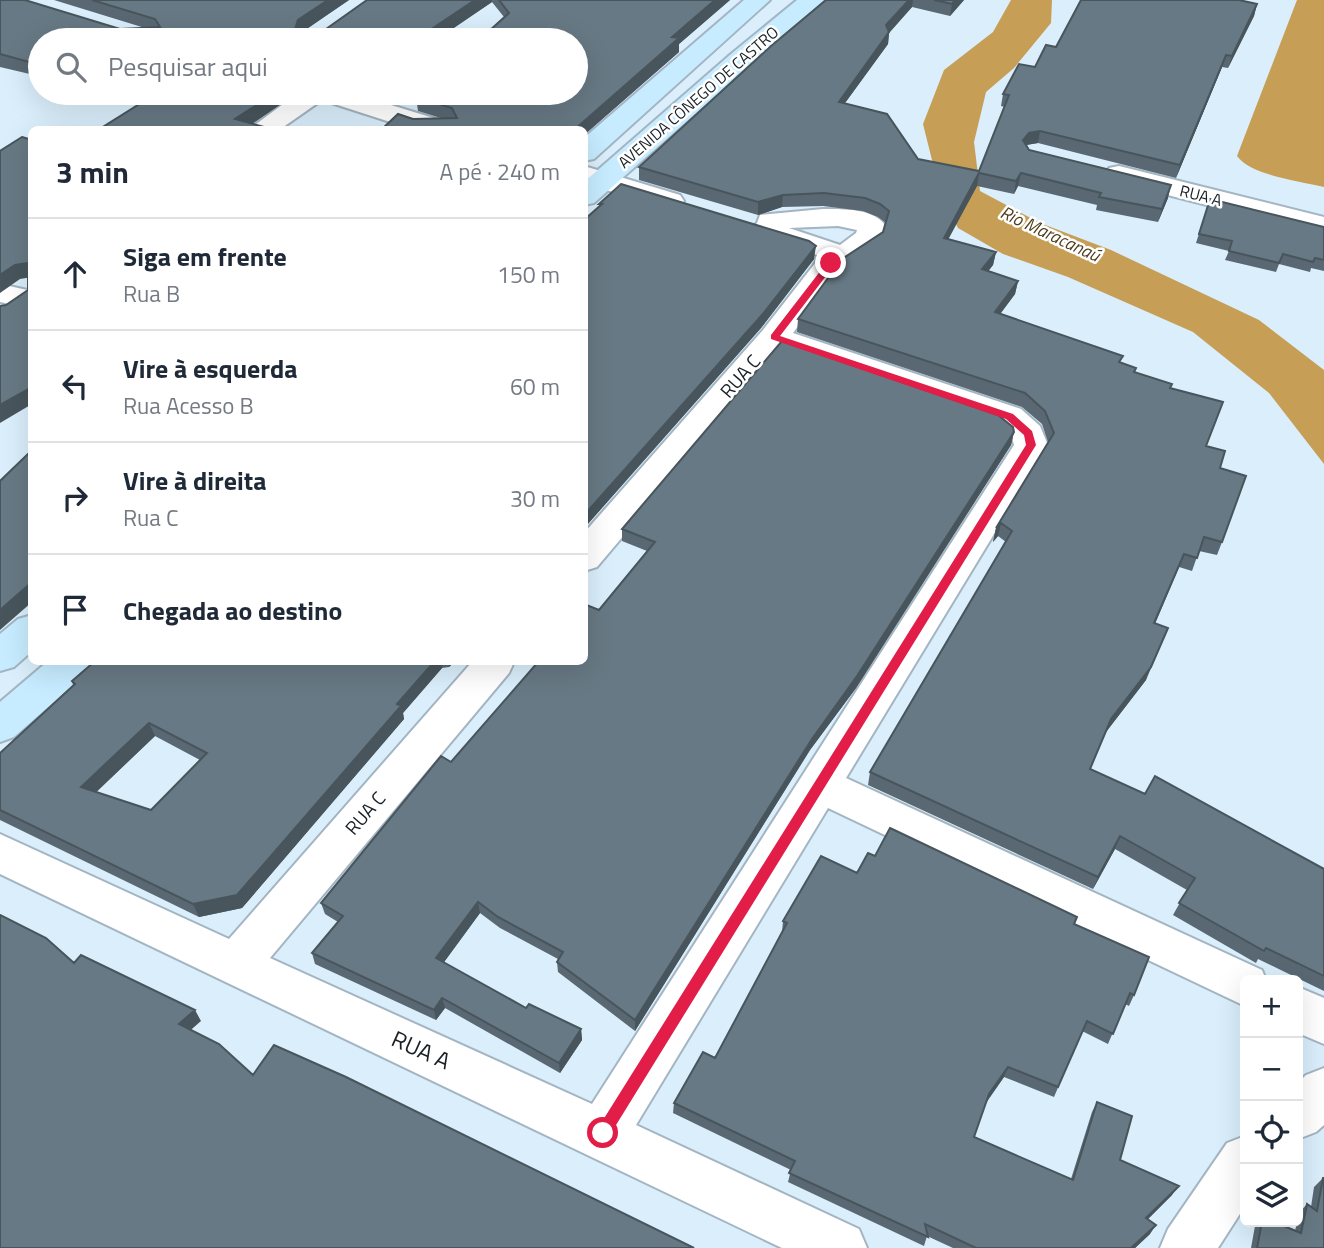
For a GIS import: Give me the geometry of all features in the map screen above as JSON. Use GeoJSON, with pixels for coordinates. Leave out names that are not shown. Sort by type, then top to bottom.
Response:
{"type":"FeatureCollection","features":[{"type":"Feature","properties":{"kind":"main road","name":"AVENIDA CÔNEGO DE CASTRO"},"geometry":{"type":"LineString","coordinates":[[588,149],[758,0]]}},
{"type":"Feature","properties":{"kind":"main road","name":"AVENIDA CÔNEGO DE CASTRO"},"geometry":{"type":"LineString","coordinates":[[590,184],[812,0]]}},
{"type":"Feature","properties":{"kind":"main road"},"geometry":{"type":"LineString","coordinates":[[0,656],[28,632]]}},
{"type":"Feature","properties":{"kind":"main road"},"geometry":{"type":"LineString","coordinates":[[0,726],[70,665]]}},
{"type":"Feature","properties":{"kind":"street"},"geometry":{"type":"LineString","coordinates":[[267,126],[297,105]]}},
{"type":"Feature","properties":{"kind":"street"},"geometry":{"type":"LineString","coordinates":[[364,105],[431,126]]}},
{"type":"Feature","properties":{"kind":"street","name":"RUA A"},"geometry":{"type":"LineString","coordinates":[[1089,167],[1324,226]]}},
{"type":"Feature","properties":{"kind":"street"},"geometry":{"type":"LineString","coordinates":[[590,184],[701,210]]}},
{"type":"Feature","properties":{"kind":"street"},"geometry":{"type":"LineString","coordinates":[[849,219],[865,221],[872,226],[869,237],[861,246],[833,256],[819,246],[738,222],[849,219]]}},
{"type":"Feature","properties":{"kind":"street","name":"RUA C"},"geometry":{"type":"LineString","coordinates":[[588,553],[774,337],[833,256]]}},
{"type":"Feature","properties":{"kind":"street"},"geometry":{"type":"LineString","coordinates":[[603,1133],[1031,445],[1028,434],[1009,417],[774,337]]}},
{"type":"Feature","properties":{"kind":"street","name":"RUA C"},"geometry":{"type":"LineString","coordinates":[[235,965],[492,665]]}},
{"type":"Feature","properties":{"kind":"street"},"geometry":{"type":"LineString","coordinates":[[820,785],[1240,983]]}},
{"type":"Feature","properties":{"kind":"street","name":"RUA A"},"geometry":{"type":"LineString","coordinates":[[0,853],[235,965],[603,1133],[841,1248]]}},
{"type":"Feature","properties":{"kind":"street"},"geometry":{"type":"LineString","coordinates":[[1303,1012],[1324,1022]]}},
{"type":"Feature","properties":{"kind":"street"},"geometry":{"type":"LineString","coordinates":[[1303,1111],[1324,1092]]}},
{"type":"Feature","properties":{"kind":"street"},"geometry":{"type":"LineString","coordinates":[[1186,1248],[1243,1164]]}},
{"type":"Feature","properties":{"kind":"water","name":"Rio Maracanaú"},"geometry":{"type":"Polygon","coordinates":[[[1011,0],[1052,0],[1051,23],[1014,68],[986,92],[974,142],[980,191],[1040,223],[1111,250],[1259,320],[1324,370],[1324,464],[1269,393],[1193,332],[1068,277],[1003,254],[958,228],[940,192],[923,124],[944,70],[993,32],[1011,0]]]}},
{"type":"Feature","properties":{"kind":"water"},"geometry":{"type":"Polygon","coordinates":[[[1297,0],[1324,0],[1324,187],[1265,173],[1244,163],[1237,156],[1297,0]]]}},
{"type":"Feature","properties":{"kind":"building"},"geometry":{"type":"Polygon","coordinates":[[[0,0],[25,0],[117,28],[28,28],[28,62],[0,54],[0,0]]]}},
{"type":"Feature","properties":{"kind":"building"},"geometry":{"type":"Polygon","coordinates":[[[92,0],[328,0],[298,20],[295,28],[140,28],[160,27],[155,19],[92,0]]]}},
{"type":"Feature","properties":{"kind":"building"},"geometry":{"type":"Polygon","coordinates":[[[367,0],[475,0],[433,28],[327,28],[367,0]]]}},
{"type":"Feature","properties":{"kind":"building"},"geometry":{"type":"Polygon","coordinates":[[[499,0],[715,0],[672,37],[679,38],[579,126],[385,126],[398,114],[413,119],[457,118],[452,108],[442,105],[588,105],[588,28],[492,28],[509,13],[499,0]]]}},
{"type":"Feature","properties":{"kind":"building"},"geometry":{"type":"Polygon","coordinates":[[[826,0],[909,0],[886,25],[889,32],[839,102],[887,114],[918,159],[979,171],[1009,95],[1003,94],[1019,64],[1035,67],[1046,45],[1056,47],[1081,0],[1239,0],[1257,4],[1232,56],[1226,55],[1180,165],[1040,131],[1029,133],[1023,140],[1029,150],[1171,185],[1162,209],[1099,197],[1101,193],[1021,173],[1016,181],[979,173],[944,238],[996,252],[982,269],[1018,281],[995,312],[1123,356],[1119,362],[1136,368],[1134,372],[1172,384],[1170,388],[1223,402],[1206,446],[1225,451],[1220,468],[1246,476],[1222,542],[1204,537],[1197,558],[1184,554],[1154,623],[1168,628],[1151,667],[1111,719],[1090,769],[1145,794],[1155,776],[1324,869],[1324,976],[1266,948],[1264,951],[1179,903],[1195,878],[1120,836],[1098,877],[870,772],[1012,531],[1001,523],[996,528],[1054,433],[1045,411],[1025,393],[798,319],[842,259],[883,232],[889,211],[880,204],[865,198],[824,193],[783,195],[758,202],[639,167],[771,46],[826,0]]]}},
{"type":"Feature","properties":{"kind":"building"},"geometry":{"type":"Polygon","coordinates":[[[934,0],[955,0],[952,4],[934,0]]]}},
{"type":"Feature","properties":{"kind":"building"},"geometry":{"type":"Polygon","coordinates":[[[138,105],[257,105],[235,119],[260,126],[104,126],[138,105]]]}},
{"type":"Feature","properties":{"kind":"building"},"geometry":{"type":"Polygon","coordinates":[[[22,137],[28,139],[28,263],[15,265],[0,275],[0,151],[22,137]]]}},
{"type":"Feature","properties":{"kind":"building"},"geometry":{"type":"Polygon","coordinates":[[[621,184],[809,241],[816,246],[762,315],[588,511],[588,216],[602,204],[599,204],[621,184]]]}},
{"type":"Feature","properties":{"kind":"building"},"geometry":{"type":"Polygon","coordinates":[[[1210,199],[1324,227],[1324,260],[1315,258],[1313,262],[1283,254],[1279,263],[1229,251],[1232,241],[1199,234],[1210,199]]]}},
{"type":"Feature","properties":{"kind":"building"},"geometry":{"type":"Polygon","coordinates":[[[28,290],[28,389],[0,405],[0,306],[6,305],[28,290]]]}},
{"type":"Feature","properties":{"kind":"building"},"geometry":{"type":"Polygon","coordinates":[[[782,341],[998,415],[1013,427],[1014,432],[857,676],[812,739],[635,1020],[557,962],[563,952],[498,917],[478,902],[436,958],[526,1008],[529,1004],[581,1029],[559,1063],[442,998],[434,1010],[312,953],[343,916],[321,903],[441,756],[451,762],[535,665],[588,665],[588,606],[599,610],[655,542],[622,529],[782,341]]]}},
{"type":"Feature","properties":{"kind":"building"},"geometry":{"type":"Polygon","coordinates":[[[28,454],[28,586],[0,610],[0,481],[28,454]]]}},
{"type":"Feature","properties":{"kind":"building"},"geometry":{"type":"Polygon","coordinates":[[[91,665],[431,665],[397,704],[401,706],[237,895],[193,904],[0,810],[0,753],[75,684],[72,681],[91,665]],[[149,723],[81,787],[151,810],[207,753],[149,723]]]}},
{"type":"Feature","properties":{"kind":"building"},"geometry":{"type":"Polygon","coordinates":[[[890,828],[1077,917],[1074,924],[1149,957],[1134,995],[1130,993],[1113,1034],[1087,1021],[1058,1087],[1008,1067],[989,1094],[974,1137],[1073,1180],[1097,1102],[1132,1116],[1120,1160],[1179,1186],[1146,1218],[1156,1225],[1131,1248],[976,1248],[925,1224],[928,1237],[789,1173],[795,1161],[674,1103],[703,1052],[715,1058],[787,923],[783,921],[821,856],[857,873],[868,853],[875,856],[890,828]]]}},
{"type":"Feature","properties":{"kind":"building"},"geometry":{"type":"Polygon","coordinates":[[[0,915],[46,938],[74,963],[81,955],[195,1010],[179,1024],[219,1044],[253,1075],[274,1045],[346,1077],[694,1248],[0,1248],[0,915]]]}},
{"type":"Feature","properties":{"kind":"building"},"geometry":{"type":"Polygon","coordinates":[[[1324,1178],[1324,1248],[1257,1248],[1261,1227],[1286,1227],[1301,1233],[1307,1204],[1317,1211],[1324,1178]]]}},
{"type":"Feature","properties":{"kind":"route"},"geometry":{"type":"LineString","coordinates":[[603,1133],[1031,445],[1021,424],[1009,417],[774,337],[831,263]]}}]}
